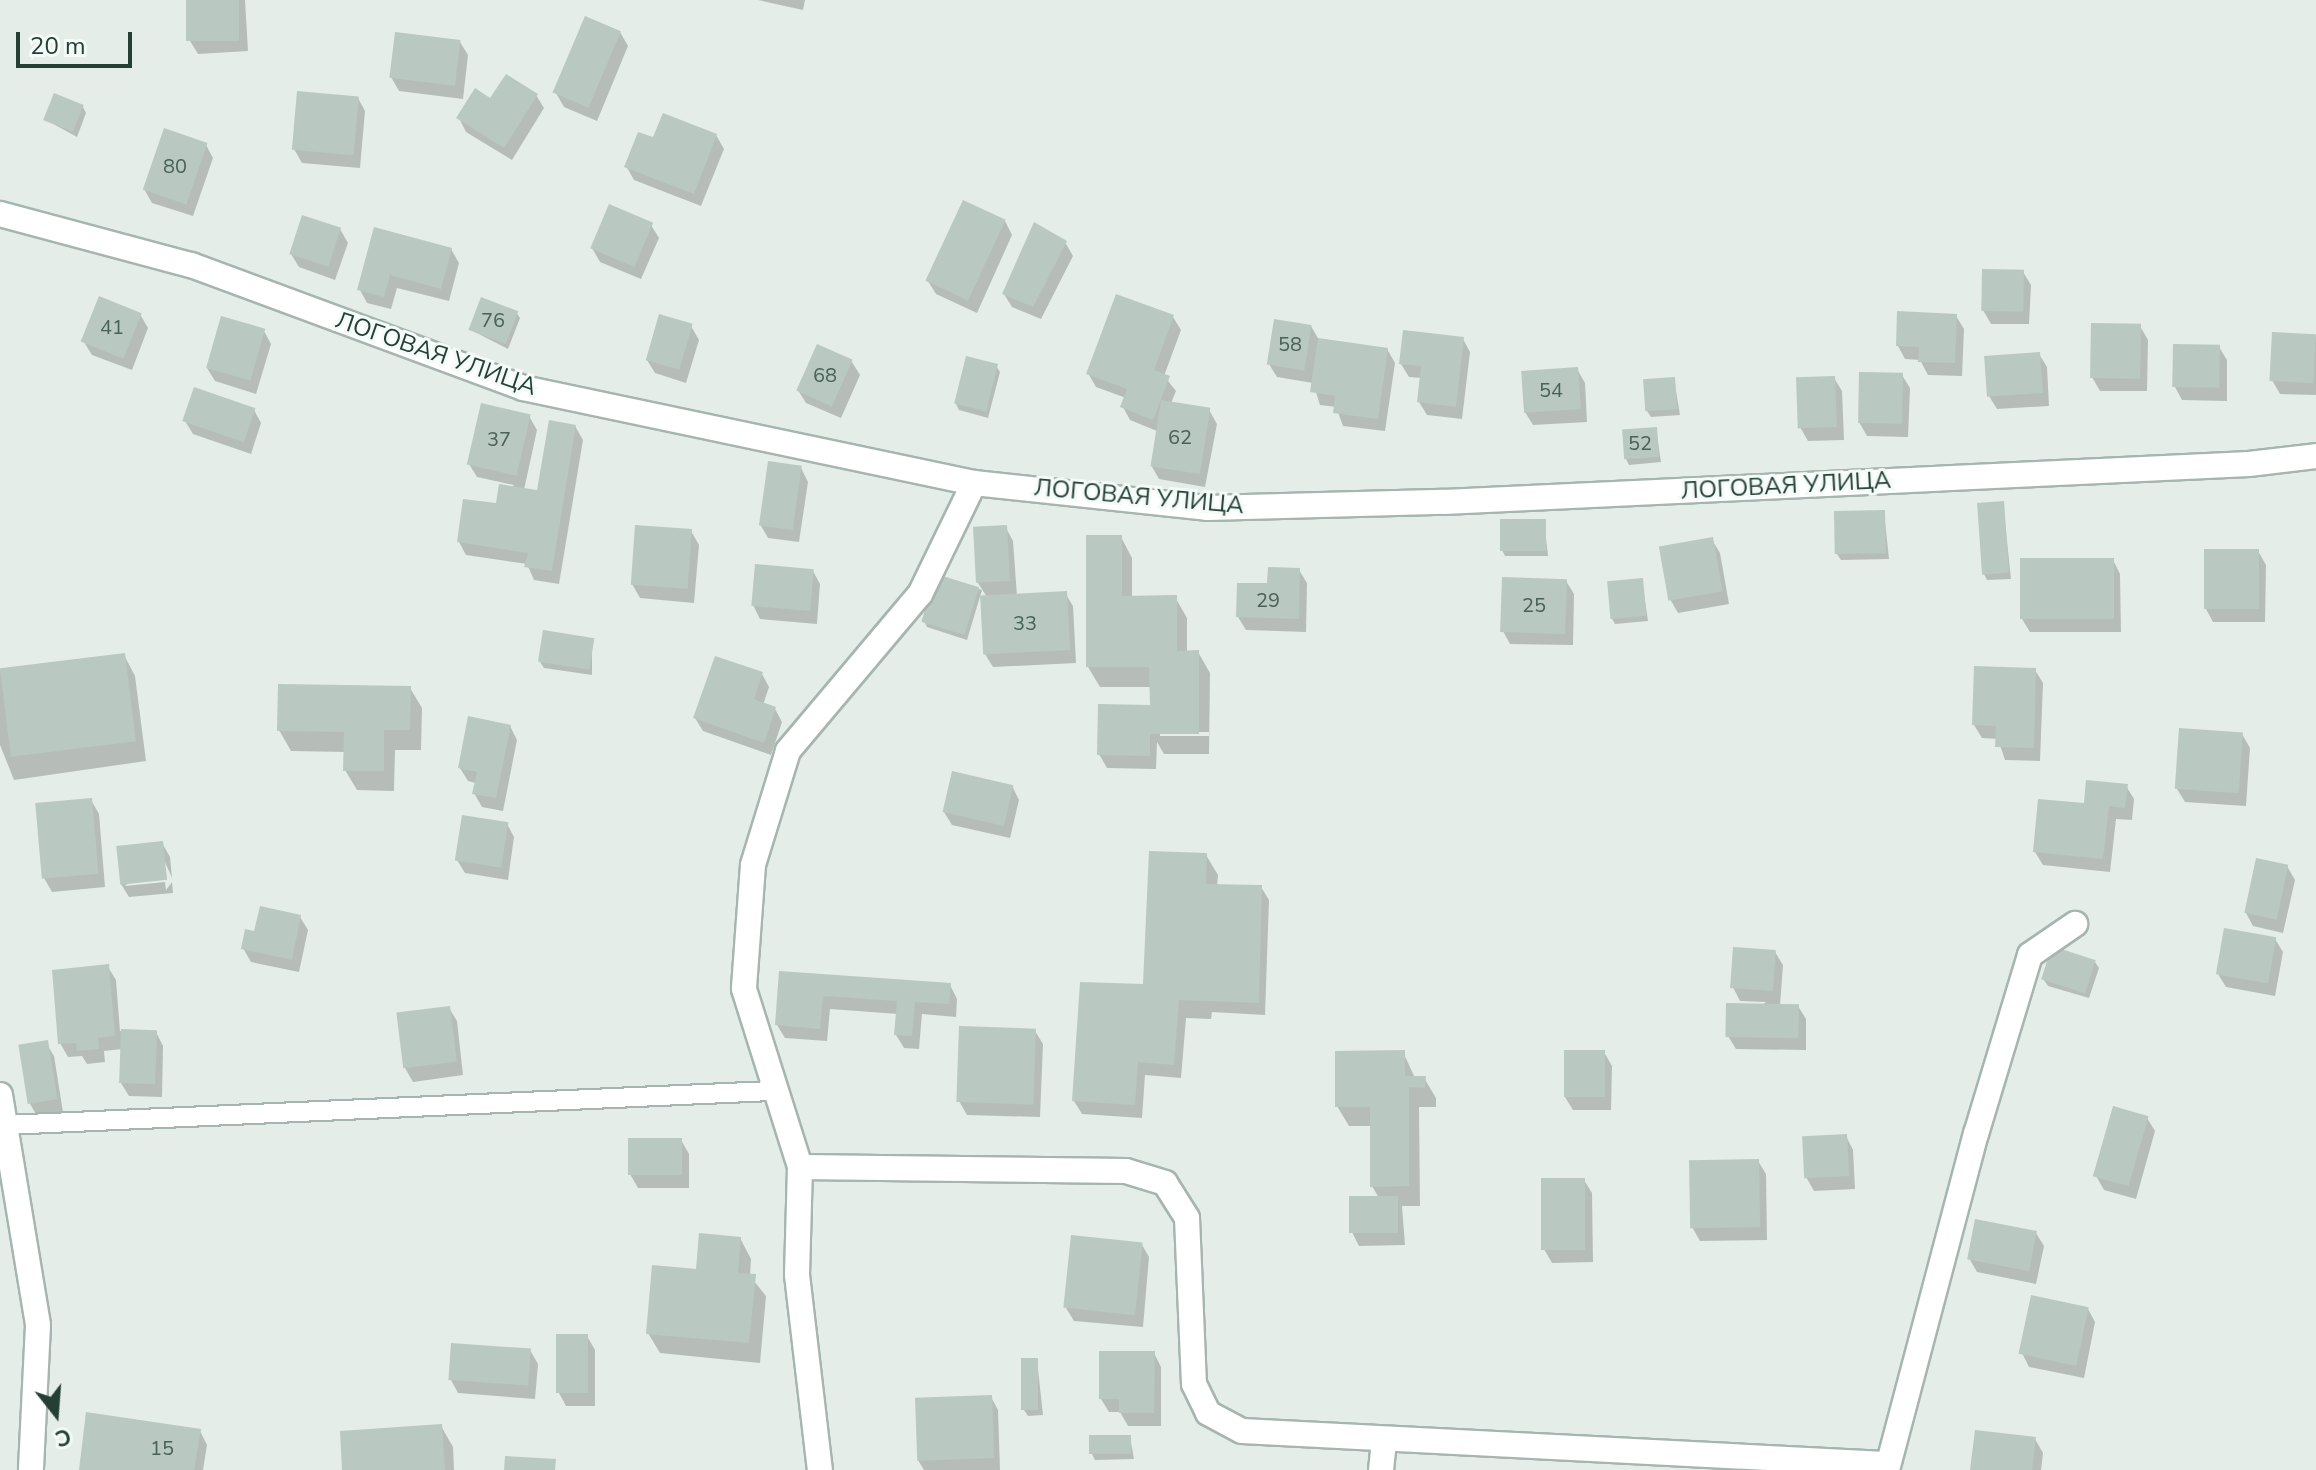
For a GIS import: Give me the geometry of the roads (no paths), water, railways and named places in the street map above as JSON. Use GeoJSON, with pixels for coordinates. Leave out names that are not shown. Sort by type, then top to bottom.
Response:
{"type":"FeatureCollection","features":[{"type":"Feature","properties":{"kind":"street","name":"ЛОГОВАЯ УЛИЦА"},"geometry":{"type":"LineString","coordinates":[[0,214],[191,265],[523,388],[974,483],[1223,507],[2218,466],[2316,456]]}},
{"type":"Feature","properties":{"kind":"street"},"geometry":{"type":"LineString","coordinates":[[820,1470],[797,1275],[800,1167],[772,1091],[744,989],[753,865],[788,751],[920,594],[974,483]]}},
{"type":"Feature","properties":{"kind":"street"},"geometry":{"type":"LineString","coordinates":[[800,1167],[1126,1171],[1165,1183],[1187,1218],[1194,1384],[1208,1413],[1242,1431],[1886,1467],[2030,955],[2075,924]]}},
{"type":"Feature","properties":{"kind":"street"},"geometry":{"type":"LineString","coordinates":[[0,1095],[38,1325],[31,1470]]}},
{"type":"Feature","properties":{"kind":"street"},"geometry":{"type":"LineString","coordinates":[[1381,1470],[1384,1439]]}},
{"type":"Feature","properties":{"kind":"lane"},"geometry":{"type":"LineString","coordinates":[[5,1125],[772,1091]]}}]}
